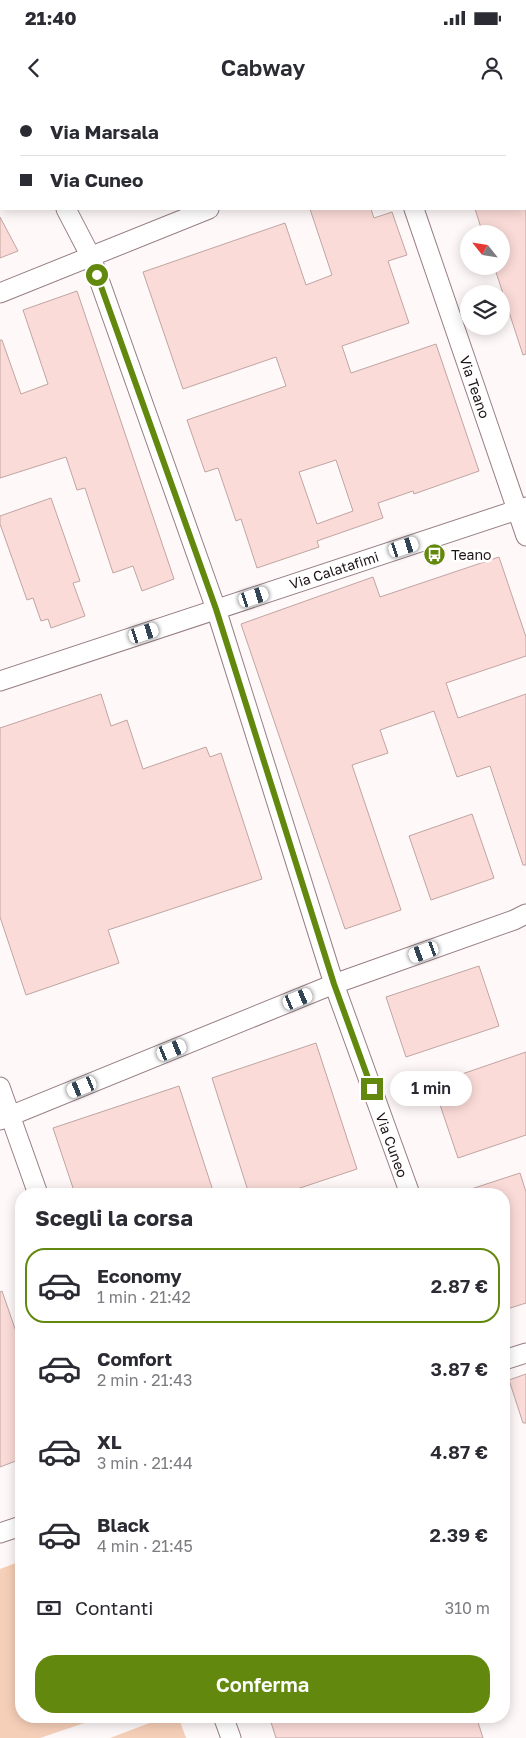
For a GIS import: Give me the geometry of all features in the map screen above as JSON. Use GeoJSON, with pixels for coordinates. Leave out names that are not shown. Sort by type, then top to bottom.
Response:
{"type":"FeatureCollection","features":[{"type":"Feature","properties":{"kind":"street","name":"Via Cuneo"},"geometry":{"type":"LineString","coordinates":[[66,210],[90,257],[216,609],[334,984],[408,1188]]}},
{"type":"Feature","properties":{"kind":"street"},"geometry":{"type":"LineString","coordinates":[[0,293],[207,210]]}},
{"type":"Feature","properties":{"kind":"street","name":"Via Teano"},"geometry":{"type":"LineString","coordinates":[[414,210],[522,508],[526,536]]}},
{"type":"Feature","properties":{"kind":"street","name":"Via Calatafimi"},"geometry":{"type":"LineString","coordinates":[[0,681],[522,508]]}},
{"type":"Feature","properties":{"kind":"street"},"geometry":{"type":"LineString","coordinates":[[5,1118],[334,984],[514,920],[526,914]]}},
{"type":"Feature","properties":{"kind":"street"},"geometry":{"type":"LineString","coordinates":[[0,1087],[5,1118],[35,1188]]}},
{"type":"Feature","properties":{"kind":"street"},"geometry":{"type":"LineString","coordinates":[[510,1358],[526,1353]]}},
{"type":"Feature","properties":{"kind":"street"},"geometry":{"type":"LineString","coordinates":[[0,1533],[15,1528]]}},
{"type":"Feature","properties":{"kind":"street"},"geometry":{"type":"LineString","coordinates":[[226,1723],[231,1738]]}},
{"type":"Feature","properties":{"kind":"shaded area"},"geometry":{"type":"Polygon","coordinates":[[[15,1563],[15,1723],[84,1723],[40,1738],[0,1738],[0,1569],[15,1563]]]}},
{"type":"Feature","properties":{"kind":"shaded area"},"geometry":{"type":"Polygon","coordinates":[[[150,1723],[181,1723],[186,1738],[110,1738],[150,1723]]]}},
{"type":"Feature","properties":{"kind":"building"},"geometry":{"type":"Polygon","coordinates":[[[310,210],[371,210],[374,218],[392,212],[407,255],[388,261],[409,323],[342,346],[351,373],[436,344],[479,471],[414,494],[413,491],[378,503],[383,518],[317,541],[319,547],[257,568],[241,519],[236,521],[218,468],[205,472],[187,420],[286,386],[276,357],[183,389],[143,272],[285,223],[306,285],[332,275],[310,210]],[[336,460],[299,472],[317,524],[353,511],[336,460]]]}},
{"type":"Feature","properties":{"kind":"building"},"geometry":{"type":"Polygon","coordinates":[[[475,210],[526,210],[526,354],[523,355],[510,315],[510,285],[500,285],[497,275],[510,275],[510,225],[480,225],[475,210]]]}},
{"type":"Feature","properties":{"kind":"building"},"geometry":{"type":"Polygon","coordinates":[[[0,217],[18,251],[0,258],[0,217]]]}},
{"type":"Feature","properties":{"kind":"building"},"geometry":{"type":"Polygon","coordinates":[[[77,291],[174,579],[142,591],[133,566],[113,573],[85,488],[77,490],[66,457],[0,478],[0,340],[2,340],[21,394],[48,384],[23,310],[77,291]]]}},
{"type":"Feature","properties":{"kind":"building"},"geometry":{"type":"Polygon","coordinates":[[[51,498],[80,581],[73,583],[85,616],[51,628],[48,619],[41,621],[33,598],[27,600],[0,524],[0,516],[51,498]]]}},
{"type":"Feature","properties":{"kind":"building"},"geometry":{"type":"Polygon","coordinates":[[[499,557],[526,637],[526,656],[446,683],[458,718],[526,694],[526,865],[523,865],[490,766],[457,777],[434,711],[380,730],[388,753],[352,765],[401,910],[345,929],[241,624],[373,577],[380,597],[499,557]]]}},
{"type":"Feature","properties":{"kind":"building"},"geometry":{"type":"Polygon","coordinates":[[[101,694],[111,726],[127,720],[143,769],[206,747],[210,757],[221,753],[262,879],[108,930],[119,963],[26,995],[0,917],[0,728],[101,694]]]}},
{"type":"Feature","properties":{"kind":"building"},"geometry":{"type":"Polygon","coordinates":[[[472,814],[494,878],[431,900],[409,836],[472,814]]]}},
{"type":"Feature","properties":{"kind":"building"},"geometry":{"type":"Polygon","coordinates":[[[479,966],[499,1026],[406,1057],[386,997],[479,966]]]}},
{"type":"Feature","properties":{"kind":"building"},"geometry":{"type":"Polygon","coordinates":[[[316,1043],[357,1169],[300,1188],[247,1188],[212,1078],[316,1043]]]}},
{"type":"Feature","properties":{"kind":"building"},"geometry":{"type":"Polygon","coordinates":[[[526,1052],[526,1135],[458,1158],[433,1084],[526,1052]]]}},
{"type":"Feature","properties":{"kind":"building"},"geometry":{"type":"Polygon","coordinates":[[[179,1086],[212,1188],[73,1188],[53,1128],[179,1086]]]}},
{"type":"Feature","properties":{"kind":"building"},"geometry":{"type":"Polygon","coordinates":[[[520,1173],[526,1192],[526,1303],[510,1308],[510,1188],[474,1188],[520,1173]]]}},
{"type":"Feature","properties":{"kind":"building"},"geometry":{"type":"Polygon","coordinates":[[[2,1291],[15,1329],[15,1461],[0,1467],[0,1292],[2,1291]]]}},
{"type":"Feature","properties":{"kind":"building"},"geometry":{"type":"Polygon","coordinates":[[[526,1374],[526,1423],[523,1423],[510,1380],[526,1374]]]}},
{"type":"Feature","properties":{"kind":"building"},"geometry":{"type":"Polygon","coordinates":[[[271,1723],[478,1723],[483,1738],[276,1738],[271,1723]]]}},
{"type":"Feature","properties":{"kind":"place","name":"Teano"},"geometry":{"type":"Point","coordinates":[435,554]}},
{"type":"Feature","properties":{"kind":"route"},"geometry":{"type":"LineString","coordinates":[[97,275],[216,609],[334,984],[372,1089]]}}]}
